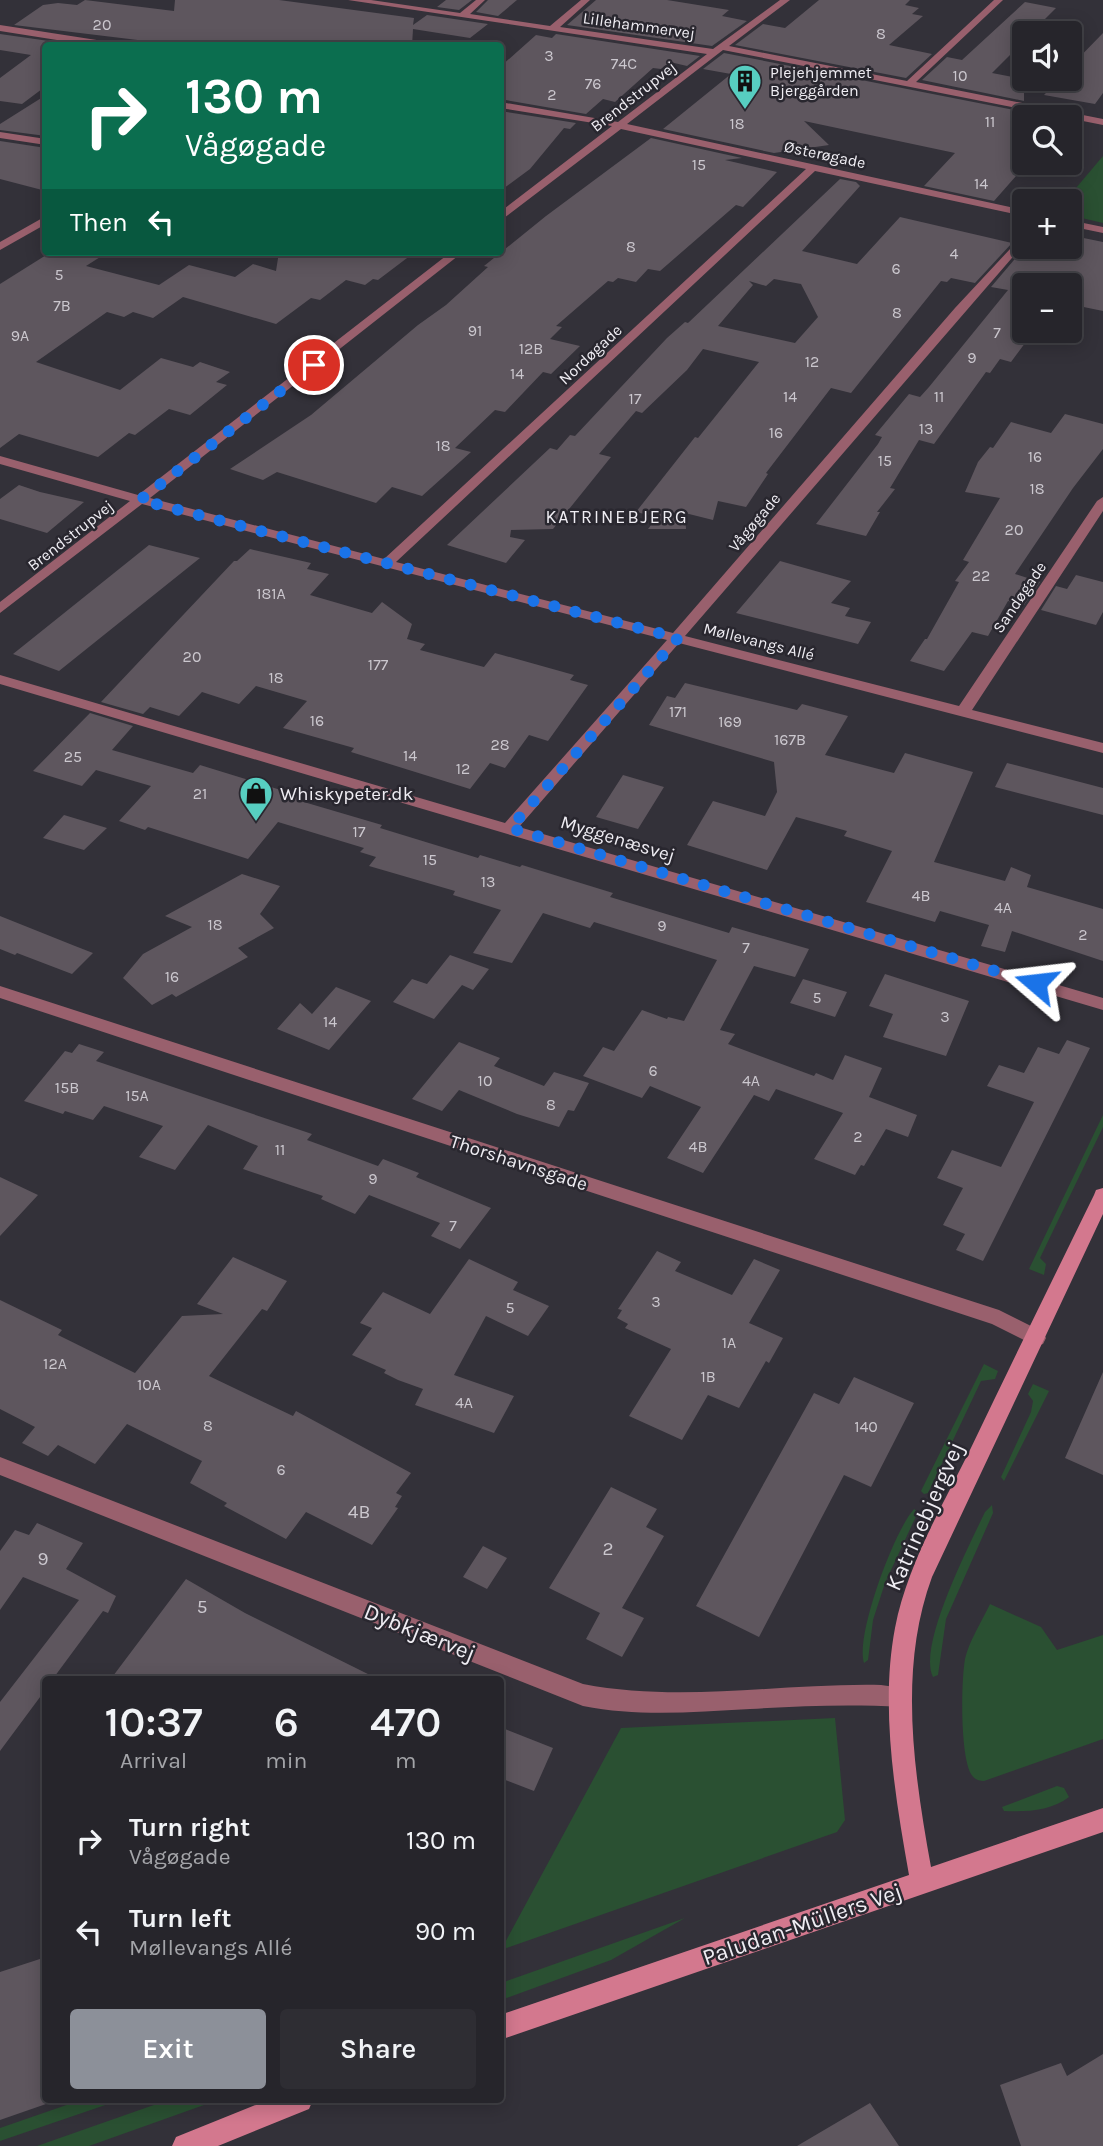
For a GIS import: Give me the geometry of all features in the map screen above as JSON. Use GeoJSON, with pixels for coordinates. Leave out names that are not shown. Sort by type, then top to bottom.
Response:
{"type":"FeatureCollection","features":[{"type":"Feature","properties":{"kind":"street","name":"Lillehammervej"},"geometry":{"type":"LineString","coordinates":[[352,0],[552,29],[718,49],[910,83],[1103,122]]}},
{"type":"Feature","properties":{"kind":"street"},"geometry":{"type":"LineString","coordinates":[[462,16],[481,0]]}},
{"type":"Feature","properties":{"kind":"street"},"geometry":{"type":"LineString","coordinates":[[552,29],[586,0]]}},
{"type":"Feature","properties":{"kind":"street","name":"Brendstrupvej"},"geometry":{"type":"LineString","coordinates":[[504,215],[718,49],[786,0]]}},
{"type":"Feature","properties":{"kind":"street"},"geometry":{"type":"LineString","coordinates":[[910,83],[999,0]]}},
{"type":"Feature","properties":{"kind":"street"},"geometry":{"type":"LineString","coordinates":[[0,28],[90,42]]}},
{"type":"Feature","properties":{"kind":"street","name":"Østerøgade"},"geometry":{"type":"LineString","coordinates":[[504,106],[620,125],[1012,210]]}},
{"type":"Feature","properties":{"kind":"street"},"geometry":{"type":"LineString","coordinates":[[0,135],[42,141]]}},
{"type":"Feature","properties":{"kind":"street","name":"Nordøgade"},"geometry":{"type":"LineString","coordinates":[[387,563],[813,168]]}},
{"type":"Feature","properties":{"kind":"street"},"geometry":{"type":"LineString","coordinates":[[0,247],[42,221]]}},
{"type":"Feature","properties":{"kind":"street"},"geometry":{"type":"LineString","coordinates":[[1082,226],[1103,230]]}},
{"type":"Feature","properties":{"kind":"street","name":"Vågøgade"},"geometry":{"type":"LineString","coordinates":[[510,828],[678,638],[1012,251]]}},
{"type":"Feature","properties":{"kind":"street","name":"Brendstrupvej"},"geometry":{"type":"LineString","coordinates":[[0,609],[452,256]]}},
{"type":"Feature","properties":{"kind":"street","name":"Møllevangs Allé"},"geometry":{"type":"LineString","coordinates":[[0,460],[140,500],[1103,748]]}},
{"type":"Feature","properties":{"kind":"street","name":"Sandøgade"},"geometry":{"type":"LineString","coordinates":[[963,712],[1103,501]]}},
{"type":"Feature","properties":{"kind":"street","name":"Myggenæsvej"},"geometry":{"type":"LineString","coordinates":[[0,679],[1103,1003]]}},
{"type":"Feature","properties":{"kind":"street","name":"Thorshavnsgade"},"geometry":{"type":"LineString","coordinates":[[0,992],[999,1318],[1036,1338]]}},
{"type":"Feature","properties":{"kind":"street","name":"Katrinebjergvej"},"geometry":{"type":"LineString","coordinates":[[922,1882],[912,1833],[901,1696],[904,1640],[916,1588],[1103,1195]]}},
{"type":"Feature","properties":{"kind":"street","name":"Dybkjærvej"},"geometry":{"type":"LineString","coordinates":[[0,1466],[583,1695],[628,1703],[686,1703],[854,1693],[901,1696]]}},
{"type":"Feature","properties":{"kind":"street","name":"Paludan-Müllers Vej"},"geometry":{"type":"LineString","coordinates":[[504,2027],[1103,1820]]}},
{"type":"Feature","properties":{"kind":"street"},"geometry":{"type":"LineString","coordinates":[[185,2146],[292,2103]]}},
{"type":"Feature","properties":{"kind":"green space"},"geometry":{"type":"Polygon","coordinates":[[[1103,156],[1103,223],[1082,218],[1082,189],[1075,189],[1103,156]]]}},
{"type":"Feature","properties":{"kind":"green space"},"geometry":{"type":"Polygon","coordinates":[[[1103,1115],[1103,1127],[1040,1258],[1046,1264],[1044,1275],[1029,1269],[1103,1115]]]}},
{"type":"Feature","properties":{"kind":"green space"},"geometry":{"type":"Polygon","coordinates":[[[984,1364],[998,1371],[995,1379],[981,1381],[928,1493],[924,1494],[921,1491],[984,1364]]]}},
{"type":"Feature","properties":{"kind":"green space"},"geometry":{"type":"Polygon","coordinates":[[[1033,1384],[1049,1391],[1004,1481],[1001,1477],[1031,1412],[1033,1401],[1028,1394],[1033,1384]]]}},
{"type":"Feature","properties":{"kind":"green space"},"geometry":{"type":"Polygon","coordinates":[[[992,1505],[993,1513],[946,1619],[938,1675],[933,1677],[930,1662],[938,1620],[968,1547],[985,1512],[992,1505]]]}},
{"type":"Feature","properties":{"kind":"green space"},"geometry":{"type":"Polygon","coordinates":[[[914,1509],[918,1512],[885,1583],[873,1620],[868,1660],[864,1663],[865,1631],[878,1584],[896,1539],[914,1509]]]}},
{"type":"Feature","properties":{"kind":"green space"},"geometry":{"type":"Polygon","coordinates":[[[990,1604],[1041,1627],[1057,1650],[1103,1635],[1103,1739],[984,1781],[973,1777],[967,1764],[962,1718],[963,1684],[967,1652],[990,1604]]]}},
{"type":"Feature","properties":{"kind":"green space"},"geometry":{"type":"Polygon","coordinates":[[[835,1718],[845,1820],[837,1832],[504,1949],[504,1944],[621,1728],[835,1718]]]}},
{"type":"Feature","properties":{"kind":"green space"},"geometry":{"type":"Polygon","coordinates":[[[1057,1786],[1064,1788],[1069,1797],[1062,1802],[1038,1810],[1004,1811],[1002,1807],[1057,1786]]]}},
{"type":"Feature","properties":{"kind":"green space"},"geometry":{"type":"Polygon","coordinates":[[[685,1918],[611,1960],[504,1999],[504,1982],[685,1918]]]}},
{"type":"Feature","properties":{"kind":"green space"},"geometry":{"type":"Polygon","coordinates":[[[72,2103],[111,2103],[0,2141],[0,2128],[72,2103]]]}},
{"type":"Feature","properties":{"kind":"green space"},"geometry":{"type":"Polygon","coordinates":[[[159,2103],[210,2103],[89,2146],[37,2146],[159,2103]]]}},
{"type":"Feature","properties":{"kind":"building"},"geometry":{"type":"Polygon","coordinates":[[[85,0],[174,11],[175,0],[279,0],[414,18],[413,25],[427,15],[488,24],[470,38],[413,29],[412,42],[154,42],[14,25],[43,5],[77,5],[85,0]]]}},
{"type":"Feature","properties":{"kind":"building"},"geometry":{"type":"Polygon","coordinates":[[[446,0],[472,0],[459,10],[437,7],[446,0]]]}},
{"type":"Feature","properties":{"kind":"building"},"geometry":{"type":"Polygon","coordinates":[[[488,0],[517,0],[498,16],[476,12],[488,0]]]}},
{"type":"Feature","properties":{"kind":"building"},"geometry":{"type":"Polygon","coordinates":[[[596,0],[667,0],[729,10],[722,16],[747,21],[712,46],[567,25],[596,0]]]}},
{"type":"Feature","properties":{"kind":"building"},"geometry":{"type":"Polygon","coordinates":[[[819,0],[910,0],[905,5],[919,8],[912,14],[923,16],[889,45],[932,54],[906,78],[735,45],[763,24],[785,28],[819,0]]]}},
{"type":"Feature","properties":{"kind":"building"},"geometry":{"type":"Polygon","coordinates":[[[1025,2],[1056,8],[1043,21],[1012,21],[1012,53],[992,73],[1012,77],[1012,91],[1024,91],[1024,101],[922,80],[947,57],[962,60],[1025,2]]]}},
{"type":"Feature","properties":{"kind":"building"},"geometry":{"type":"Polygon","coordinates":[[[1103,33],[1103,93],[1095,104],[1044,95],[1048,91],[1082,91],[1082,55],[1103,33]]]}},
{"type":"Feature","properties":{"kind":"building"},"geometry":{"type":"Polygon","coordinates":[[[0,34],[49,41],[42,42],[42,89],[22,104],[0,101],[0,78],[31,55],[0,50],[0,34]]]}},
{"type":"Feature","properties":{"kind":"building"},"geometry":{"type":"Polygon","coordinates":[[[556,34],[700,56],[687,66],[670,62],[661,69],[653,68],[615,102],[603,99],[586,114],[504,100],[504,63],[536,35],[552,38],[556,34]]]}},
{"type":"Feature","properties":{"kind":"building"},"geometry":{"type":"Polygon","coordinates":[[[724,53],[1012,110],[1012,175],[1017,175],[994,201],[924,186],[955,153],[804,121],[829,145],[774,153],[663,129],[731,74],[703,69],[724,53]]]}},
{"type":"Feature","properties":{"kind":"building"},"geometry":{"type":"Polygon","coordinates":[[[42,98],[42,135],[0,130],[0,124],[42,98]]]}},
{"type":"Feature","properties":{"kind":"building"},"geometry":{"type":"Polygon","coordinates":[[[504,112],[576,123],[570,129],[564,128],[530,169],[504,188],[504,112]]]}},
{"type":"Feature","properties":{"kind":"building"},"geometry":{"type":"Polygon","coordinates":[[[651,138],[742,158],[725,160],[777,172],[743,207],[736,205],[660,271],[648,269],[636,282],[618,278],[613,282],[608,281],[556,326],[562,327],[550,339],[580,346],[551,374],[543,372],[505,412],[495,410],[455,448],[471,452],[422,496],[392,487],[376,503],[277,472],[263,480],[230,469],[311,415],[418,325],[446,305],[488,267],[484,266],[496,256],[504,256],[504,250],[651,138]]]}},
{"type":"Feature","properties":{"kind":"building"},"geometry":{"type":"Polygon","coordinates":[[[0,141],[42,147],[42,190],[0,179],[0,141]]]}},
{"type":"Feature","properties":{"kind":"building"},"geometry":{"type":"Polygon","coordinates":[[[840,179],[856,182],[860,186],[802,251],[857,264],[900,217],[1012,243],[975,283],[951,278],[947,282],[941,281],[851,393],[831,388],[766,473],[768,474],[746,507],[718,501],[713,520],[685,513],[686,529],[648,529],[657,517],[636,512],[759,362],[703,349],[687,370],[642,413],[636,411],[599,454],[611,457],[553,529],[511,530],[510,537],[525,540],[506,563],[447,545],[550,448],[557,450],[570,435],[575,436],[685,322],[688,323],[840,179]],[[774,279],[766,286],[749,281],[753,285],[718,326],[795,343],[818,317],[801,284],[774,279]]]}},
{"type":"Feature","properties":{"kind":"building"},"geometry":{"type":"Polygon","coordinates":[[[1082,238],[1103,242],[1103,311],[1082,307],[1082,273],[1012,273],[1012,343],[1025,343],[1011,362],[1000,359],[990,373],[986,372],[934,444],[919,440],[890,488],[895,489],[877,512],[880,512],[866,536],[816,524],[878,444],[882,437],[875,435],[909,394],[920,397],[1008,290],[991,287],[1015,259],[1082,259],[1082,238]]]}},
{"type":"Feature","properties":{"kind":"building"},"geometry":{"type":"Polygon","coordinates":[[[45,256],[102,256],[86,266],[159,285],[189,265],[235,277],[253,264],[276,271],[278,256],[410,256],[378,280],[373,279],[365,285],[346,280],[320,300],[311,298],[276,324],[183,297],[153,318],[133,312],[124,317],[107,312],[36,362],[120,390],[161,358],[193,367],[200,362],[230,372],[216,382],[227,385],[190,415],[169,409],[135,435],[129,433],[98,457],[19,434],[0,448],[0,284],[45,256]]]}},
{"type":"Feature","properties":{"kind":"building"},"geometry":{"type":"Polygon","coordinates":[[[1065,414],[1103,424],[1103,449],[1015,574],[1040,582],[1024,605],[1008,601],[988,636],[972,632],[944,671],[910,661],[927,639],[959,582],[955,581],[969,562],[963,560],[1000,498],[965,492],[978,462],[990,447],[993,448],[1011,422],[1051,433],[1065,414]]]}},
{"type":"Feature","properties":{"kind":"building"},"geometry":{"type":"Polygon","coordinates":[[[19,485],[84,502],[47,533],[0,519],[0,499],[19,485]]]}},
{"type":"Feature","properties":{"kind":"building"},"geometry":{"type":"Polygon","coordinates":[[[149,545],[200,558],[59,671],[13,654],[149,545]]]}},
{"type":"Feature","properties":{"kind":"building"},"geometry":{"type":"Polygon","coordinates":[[[250,549],[311,563],[307,569],[329,574],[310,595],[372,613],[382,602],[412,624],[407,639],[425,644],[420,650],[484,667],[495,653],[574,675],[570,680],[588,685],[548,741],[529,735],[505,768],[490,763],[470,789],[351,752],[354,748],[283,728],[307,701],[256,686],[239,704],[202,692],[179,716],[150,707],[143,714],[101,702],[234,561],[250,549]]]}},
{"type":"Feature","properties":{"kind":"building"},"geometry":{"type":"Polygon","coordinates":[[[780,561],[851,581],[831,603],[850,608],[845,616],[871,622],[858,644],[736,613],[780,561]]]}},
{"type":"Feature","properties":{"kind":"building"},"geometry":{"type":"Polygon","coordinates":[[[1076,575],[1103,582],[1103,612],[1096,625],[1041,610],[1056,586],[1067,589],[1076,575]]]}},
{"type":"Feature","properties":{"kind":"building"},"geometry":{"type":"Polygon","coordinates":[[[685,683],[797,710],[802,704],[848,716],[825,755],[894,773],[905,753],[973,772],[934,862],[1005,881],[1011,867],[1031,875],[1027,887],[1103,909],[1103,961],[1012,931],[1005,952],[981,946],[989,925],[940,911],[935,922],[866,902],[892,851],[844,836],[847,831],[796,817],[767,870],[687,845],[713,801],[765,816],[777,792],[774,762],[649,725],[667,696],[675,698],[685,683]]]}},
{"type":"Feature","properties":{"kind":"building"},"geometry":{"type":"Polygon","coordinates":[[[90,713],[133,726],[112,750],[193,773],[200,765],[300,796],[297,800],[382,825],[380,828],[478,858],[480,855],[520,867],[522,865],[613,893],[610,897],[729,933],[732,927],[809,949],[795,977],[754,966],[720,1030],[735,1034],[728,1044],[814,1076],[816,1073],[833,1080],[845,1055],[882,1068],[869,1097],[917,1115],[908,1137],[886,1129],[864,1166],[861,1165],[855,1175],[814,1159],[843,1113],[776,1089],[769,1101],[754,1095],[703,1173],[667,1158],[701,1107],[650,1086],[642,1098],[583,1076],[603,1047],[614,1051],[642,1010],[667,1019],[668,1017],[684,1021],[717,960],[594,922],[590,928],[543,913],[512,963],[473,953],[501,910],[453,895],[455,891],[369,866],[376,857],[360,852],[364,848],[278,822],[248,859],[148,827],[145,830],[119,821],[151,786],[96,770],[82,786],[33,771],[90,713]]]}},
{"type":"Feature","properties":{"kind":"building"},"geometry":{"type":"Polygon","coordinates":[[[1007,763],[1103,788],[1103,815],[995,787],[1007,763]]]}},
{"type":"Feature","properties":{"kind":"building"},"geometry":{"type":"Polygon","coordinates":[[[623,775],[664,787],[638,829],[596,817],[623,775]]]}},
{"type":"Feature","properties":{"kind":"building"},"geometry":{"type":"Polygon","coordinates":[[[64,815],[107,828],[84,850],[43,838],[64,815]]]}},
{"type":"Feature","properties":{"kind":"building"},"geometry":{"type":"Polygon","coordinates":[[[242,874],[280,886],[260,914],[274,928],[238,948],[248,957],[176,997],[172,994],[152,1005],[123,978],[143,954],[192,927],[165,916],[242,874]]]}},
{"type":"Feature","properties":{"kind":"building"},"geometry":{"type":"Polygon","coordinates":[[[0,916],[93,953],[72,974],[17,953],[15,955],[0,949],[0,916]]]}},
{"type":"Feature","properties":{"kind":"building"},"geometry":{"type":"Polygon","coordinates":[[[450,955],[489,969],[473,990],[462,985],[434,1019],[393,1002],[412,979],[427,984],[450,955]]]}},
{"type":"Feature","properties":{"kind":"building"},"geometry":{"type":"Polygon","coordinates":[[[885,974],[969,1001],[946,1056],[883,1037],[893,1014],[869,1006],[885,974]]]}},
{"type":"Feature","properties":{"kind":"building"},"geometry":{"type":"Polygon","coordinates":[[[803,979],[847,992],[835,1017],[790,1003],[803,979]]]}},
{"type":"Feature","properties":{"kind":"building"},"geometry":{"type":"Polygon","coordinates":[[[336,987],[371,1001],[329,1050],[277,1029],[300,1003],[312,1014],[336,987]]]}},
{"type":"Feature","properties":{"kind":"building"},"geometry":{"type":"Polygon","coordinates":[[[1067,1040],[1090,1048],[983,1261],[956,1250],[965,1234],[943,1225],[963,1188],[937,1178],[952,1150],[1001,1167],[1034,1102],[987,1086],[999,1065],[1024,1073],[1038,1047],[1059,1054],[1067,1040]]]}},
{"type":"Feature","properties":{"kind":"building"},"geometry":{"type":"Polygon","coordinates":[[[459,1042],[500,1058],[494,1066],[544,1086],[554,1072],[589,1083],[574,1111],[568,1110],[559,1127],[517,1114],[459,1090],[442,1111],[412,1099],[459,1042]]]}},
{"type":"Feature","properties":{"kind":"building"},"geometry":{"type":"Polygon","coordinates":[[[79,1044],[104,1052],[96,1061],[312,1134],[307,1140],[378,1166],[383,1159],[419,1173],[416,1177],[491,1208],[460,1249],[431,1236],[440,1223],[369,1195],[355,1214],[321,1199],[323,1196],[243,1169],[258,1146],[208,1125],[175,1170],[139,1157],[163,1126],[104,1106],[93,1120],[65,1111],[63,1114],[24,1101],[65,1051],[72,1053],[79,1044]]]}},
{"type":"Feature","properties":{"kind":"building"},"geometry":{"type":"Polygon","coordinates":[[[0,1177],[38,1195],[0,1236],[0,1177]]]}},
{"type":"Feature","properties":{"kind":"building"},"geometry":{"type":"Polygon","coordinates":[[[657,1251],[681,1262],[675,1271],[732,1295],[754,1259],[780,1270],[749,1323],[783,1338],[769,1363],[766,1361],[739,1408],[708,1395],[682,1440],[629,1416],[671,1349],[625,1328],[628,1324],[617,1318],[622,1310],[618,1309],[657,1251]]]}},
{"type":"Feature","properties":{"kind":"building"},"geometry":{"type":"Polygon","coordinates":[[[233,1257],[287,1281],[267,1311],[262,1309],[209,1376],[293,1416],[296,1411],[411,1473],[396,1493],[402,1496],[395,1507],[398,1508],[372,1545],[306,1512],[286,1539],[224,1506],[227,1503],[190,1483],[202,1461],[127,1424],[95,1464],[58,1445],[48,1456],[22,1443],[35,1427],[0,1409],[0,1300],[62,1330],[58,1335],[135,1373],[182,1316],[223,1314],[197,1304],[233,1257]]]}},
{"type":"Feature","properties":{"kind":"building"},"geometry":{"type":"Polygon","coordinates":[[[469,1259],[518,1282],[513,1290],[549,1306],[528,1336],[486,1316],[454,1375],[514,1396],[494,1433],[415,1405],[423,1389],[398,1380],[384,1373],[386,1370],[352,1355],[372,1328],[360,1323],[383,1292],[430,1314],[469,1259]]]}},
{"type":"Feature","properties":{"kind":"building"},"geometry":{"type":"Polygon","coordinates":[[[1103,1372],[1103,1475],[1065,1458],[1103,1372]]]}},
{"type":"Feature","properties":{"kind":"building"},"geometry":{"type":"Polygon","coordinates":[[[854,1377],[914,1403],[871,1487],[844,1475],[759,1637],[696,1606],[814,1393],[839,1404],[854,1377]]]}},
{"type":"Feature","properties":{"kind":"building"},"geometry":{"type":"Polygon","coordinates":[[[611,1487],[657,1509],[646,1527],[664,1536],[622,1608],[644,1618],[622,1657],[586,1639],[600,1613],[549,1588],[611,1487]]]}},
{"type":"Feature","properties":{"kind":"building"},"geometry":{"type":"Polygon","coordinates":[[[37,1523],[83,1543],[66,1569],[116,1596],[108,1613],[103,1611],[55,1676],[42,1676],[42,1694],[0,1751],[0,1702],[79,1600],[23,1577],[0,1610],[0,1551],[15,1530],[29,1535],[37,1523]]]}},
{"type":"Feature","properties":{"kind":"building"},"geometry":{"type":"Polygon","coordinates":[[[483,1546],[507,1558],[487,1589],[463,1577],[483,1546]]]}},
{"type":"Feature","properties":{"kind":"building"},"geometry":{"type":"Polygon","coordinates":[[[186,1579],[245,1613],[372,1676],[113,1676],[186,1579]]]}},
{"type":"Feature","properties":{"kind":"building"},"geometry":{"type":"Polygon","coordinates":[[[504,1729],[553,1748],[534,1791],[504,1780],[504,1729]]]}},
{"type":"Feature","properties":{"kind":"building"},"geometry":{"type":"Polygon","coordinates":[[[42,1958],[42,2103],[46,2104],[0,2120],[0,1972],[42,1958]]]}},
{"type":"Feature","properties":{"kind":"building"},"geometry":{"type":"Polygon","coordinates":[[[1103,2054],[1103,2146],[1021,2146],[1000,2085],[1061,2063],[1067,2076],[1103,2054]]]}},
{"type":"Feature","properties":{"kind":"building"},"geometry":{"type":"Polygon","coordinates":[[[870,2103],[899,2146],[797,2146],[870,2103]]]}},
{"type":"Feature","properties":{"kind":"place","name":"Plejehjemmet Bjerggården"},"geometry":{"type":"Point","coordinates":[745,111]}},
{"type":"Feature","properties":{"kind":"place","name":"Whiskypeter.dk"},"geometry":{"type":"Point","coordinates":[256,823]}},
{"type":"Feature","properties":{"kind":"district","name":"KATRINEBJERG"},"geometry":{"type":"Point","coordinates":[617,517]}},
{"type":"Feature","properties":{"kind":"route"},"geometry":{"type":"LineString","coordinates":[[314,365],[140,500],[678,638],[510,828],[1036,983]]}}]}
